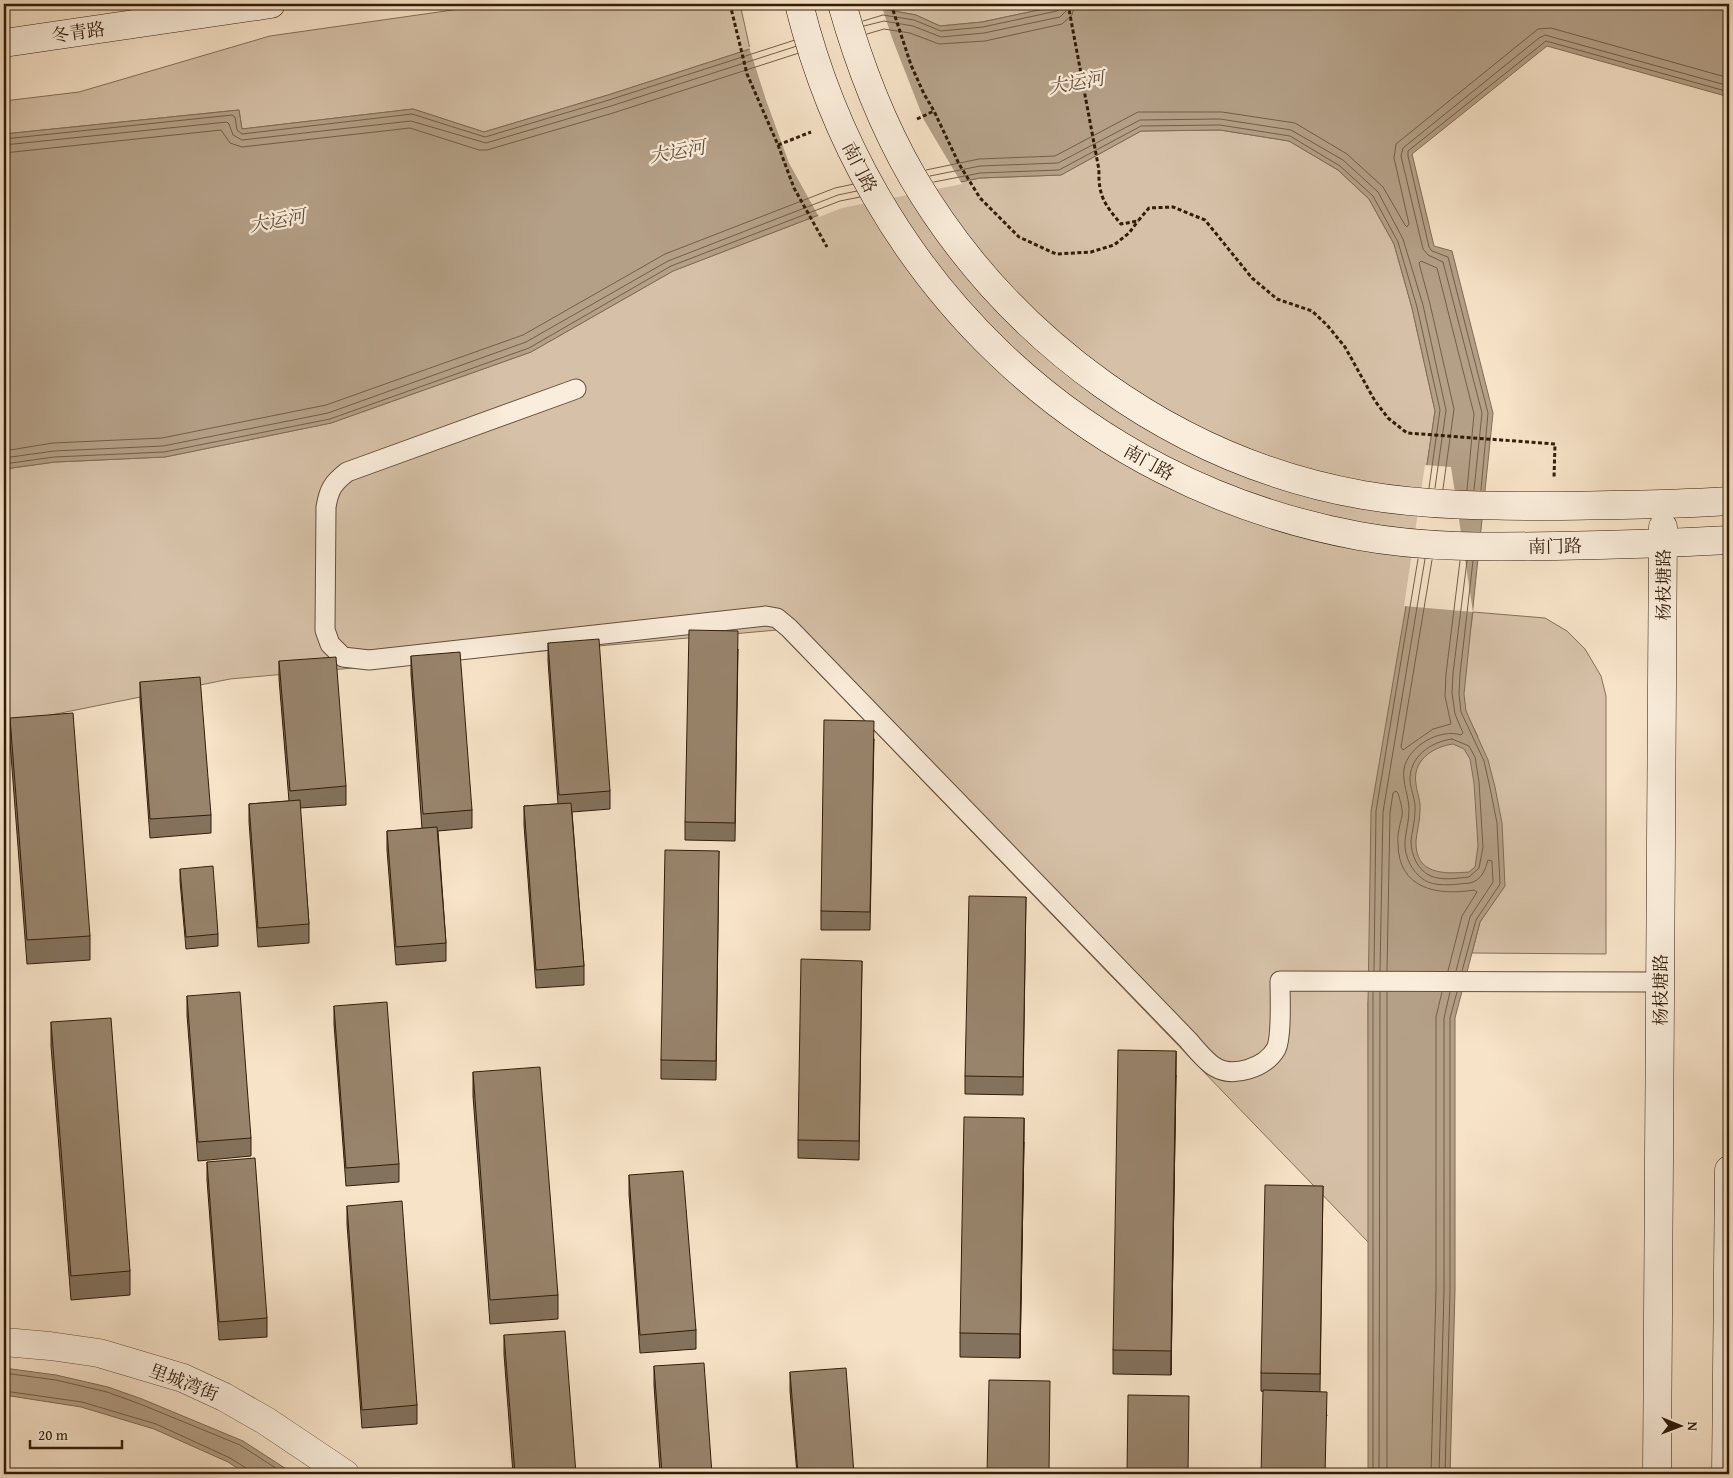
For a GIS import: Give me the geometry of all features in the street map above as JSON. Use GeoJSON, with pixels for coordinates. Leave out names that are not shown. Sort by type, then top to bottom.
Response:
{"type":"FeatureCollection","features":[{"type":"Feature","properties":{"kind":"main road","name":"冬青路"},"geometry":{"type":"LineString","coordinates":[[4,43],[271,4]]}},
{"type":"Feature","properties":{"kind":"main road","name":"南门路"},"geometry":{"type":"LineString","coordinates":[[799,4],[820,78],[838,122],[857,164],[879,205],[904,244],[938,288],[994,350],[1065,410],[1103,436],[1144,460],[1184,481],[1271,515],[1361,537],[1397,542],[1453,547],[1499,547],[1663,544],[1729,540]]}},
{"type":"Feature","properties":{"kind":"main road"},"geometry":{"type":"LineString","coordinates":[[842,4],[853,44],[889,132],[911,175],[936,215],[965,254],[1015,310],[1064,355],[1102,384],[1141,410],[1183,434],[1226,454],[1315,484],[1362,495],[1409,502],[1456,506],[1554,506],[1662,505],[1729,501]]}},
{"type":"Feature","properties":{"kind":"main road","name":"杨枝塘路"},"geometry":{"type":"LineString","coordinates":[[1657,1474],[1662,505]]}},
{"type":"Feature","properties":{"kind":"main road"},"geometry":{"type":"LineString","coordinates":[[1726,1474],[1729,1170]]}},
{"type":"Feature","properties":{"kind":"main road","name":"里城湾街"},"geometry":{"type":"LineString","coordinates":[[4,1342],[99,1353],[183,1378],[224,1397],[266,1421],[345,1474]]}},
{"type":"Feature","properties":{"kind":"lane"},"geometry":{"type":"LineString","coordinates":[[576,389],[347,472],[335,482],[328,493],[326,507],[325,630],[330,644],[343,657],[369,660],[766,616],[777,618],[1215,1068],[1234,1073],[1267,1060],[1276,1049],[1280,1024],[1280,980],[1660,982]]}},
{"type":"Feature","properties":{"kind":"path"},"geometry":{"type":"LineString","coordinates":[[730,4],[747,74],[778,145],[794,188],[827,247]]}},
{"type":"Feature","properties":{"kind":"path"},"geometry":{"type":"LineString","coordinates":[[891,4],[911,65],[959,164],[980,198],[1019,237],[1056,254],[1092,252],[1114,246],[1129,233],[1150,208],[1173,207],[1206,220],[1252,278],[1277,299],[1312,311],[1327,325],[1345,347],[1388,418],[1407,432],[1555,444],[1554,506]]}},
{"type":"Feature","properties":{"kind":"path"},"geometry":{"type":"LineString","coordinates":[[1068,4],[1099,170],[1098,187],[1107,207],[1121,224],[1138,221]]}},
{"type":"Feature","properties":{"kind":"path"},"geometry":{"type":"LineString","coordinates":[[778,145],[838,122]]}},
{"type":"Feature","properties":{"kind":"shaded area"},"geometry":{"type":"Polygon","coordinates":[[[495,4],[740,4],[750,49],[608,95],[484,132],[413,109],[242,129],[239,110],[4,134],[4,101],[79,92],[270,36],[495,4]]]}},
{"type":"Feature","properties":{"kind":"shaded area"},"geometry":{"type":"Polygon","coordinates":[[[882,4],[1067,4],[982,22],[940,26],[916,15],[883,9],[882,4]]]}},
{"type":"Feature","properties":{"kind":"shaded area"},"geometry":{"type":"Polygon","coordinates":[[[1220,130],[1289,141],[1338,170],[1369,199],[1394,244],[1412,308],[1435,411],[1406,606],[1368,1003],[1369,1243],[777,630],[230,679],[4,726],[4,469],[55,462],[165,457],[331,423],[531,352],[673,271],[842,206],[980,178],[1061,175],[1141,131],[1220,130]]]}},
{"type":"Feature","properties":{"kind":"shaded area"},"geometry":{"type":"Polygon","coordinates":[[[1473,612],[1545,618],[1567,631],[1585,649],[1601,676],[1606,696],[1606,954],[1472,953],[1480,922],[1504,886],[1395,875],[1406,730],[1478,737],[1466,712],[1463,689],[1473,612]]]}},
{"type":"Feature","properties":{"kind":"water","name":"大运河"},"geometry":{"type":"Polygon","coordinates":[[[1067,4],[1729,4],[1729,97],[1547,46],[1412,154],[1434,246],[1452,251],[1493,413],[1464,694],[1466,711],[1488,760],[1495,787],[1502,823],[1505,886],[1480,922],[1455,1018],[1455,1291],[1450,1474],[1368,1474],[1368,1003],[1371,811],[1406,606],[1435,411],[1412,308],[1394,244],[1369,199],[1338,170],[1289,141],[1220,130],[1141,131],[1061,175],[980,178],[842,206],[673,271],[531,352],[331,423],[165,457],[55,462],[4,469],[4,134],[239,110],[242,129],[413,109],[484,132],[608,95],[787,37],[883,9],[916,15],[940,26],[982,22],[1067,4]],[[1453,744],[1438,748],[1425,756],[1417,768],[1416,784],[1420,818],[1416,841],[1417,852],[1420,860],[1426,866],[1441,872],[1469,872],[1475,867],[1478,846],[1474,783],[1470,759],[1464,749],[1453,744]]]}},
{"type":"Feature","properties":{"kind":"water"},"geometry":{"type":"Polygon","coordinates":[[[4,1368],[56,1375],[108,1387],[142,1399],[243,1441],[294,1474],[246,1474],[228,1462],[154,1429],[81,1407],[4,1395],[4,1368]]]}},
{"type":"Feature","properties":{"kind":"pier"},"geometry":{"type":"Polygon","coordinates":[[[882,7],[924,120],[962,184],[842,208],[819,217],[789,163],[749,47],[882,7]]]}},
{"type":"Feature","properties":{"kind":"pier"},"geometry":{"type":"Polygon","coordinates":[[[1425,465],[1451,467],[1473,612],[1404,606],[1425,465]]]}},
{"type":"Feature","properties":{"kind":"building"},"geometry":{"type":"Polygon","coordinates":[[[689,630],[738,631],[735,823],[685,822],[689,630]]]}},
{"type":"Feature","properties":{"kind":"building"},"geometry":{"type":"Polygon","coordinates":[[[599,639],[610,791],[559,795],[548,643],[599,639]]]}},
{"type":"Feature","properties":{"kind":"building"},"geometry":{"type":"Polygon","coordinates":[[[460,652],[472,810],[423,814],[411,656],[460,652]]]}},
{"type":"Feature","properties":{"kind":"building"},"geometry":{"type":"Polygon","coordinates":[[[336,657],[346,786],[290,791],[279,661],[336,657]]]}},
{"type":"Feature","properties":{"kind":"building"},"geometry":{"type":"Polygon","coordinates":[[[200,677],[211,815],[150,819],[140,682],[200,677]]]}},
{"type":"Feature","properties":{"kind":"building"},"geometry":{"type":"Polygon","coordinates":[[[73,713],[90,936],[27,940],[10,718],[73,713]]]}},
{"type":"Feature","properties":{"kind":"building"},"geometry":{"type":"Polygon","coordinates":[[[824,720],[874,721],[870,912],[821,911],[824,720]]]}},
{"type":"Feature","properties":{"kind":"building"},"geometry":{"type":"Polygon","coordinates":[[[300,800],[309,924],[258,928],[249,804],[300,800]]]}},
{"type":"Feature","properties":{"kind":"building"},"geometry":{"type":"Polygon","coordinates":[[[571,803],[584,966],[536,970],[524,806],[571,803]]]}},
{"type":"Feature","properties":{"kind":"building"},"geometry":{"type":"Polygon","coordinates":[[[437,827],[446,943],[396,947],[387,831],[437,827]]]}},
{"type":"Feature","properties":{"kind":"building"},"geometry":{"type":"Polygon","coordinates":[[[665,850],[719,851],[716,1061],[661,1060],[665,850]]]}},
{"type":"Feature","properties":{"kind":"building"},"geometry":{"type":"Polygon","coordinates":[[[213,866],[218,934],[186,937],[180,869],[213,866]]]}},
{"type":"Feature","properties":{"kind":"building"},"geometry":{"type":"Polygon","coordinates":[[[969,896],[1026,897],[1023,1077],[965,1076],[969,896]]]}},
{"type":"Feature","properties":{"kind":"building"},"geometry":{"type":"Polygon","coordinates":[[[801,959],[862,961],[859,1141],[798,1140],[801,959]]]}},
{"type":"Feature","properties":{"kind":"building"},"geometry":{"type":"Polygon","coordinates":[[[240,992],[251,1138],[198,1142],[187,996],[240,992]]]}},
{"type":"Feature","properties":{"kind":"building"},"geometry":{"type":"Polygon","coordinates":[[[387,1002],[399,1164],[346,1168],[334,1006],[387,1002]]]}},
{"type":"Feature","properties":{"kind":"building"},"geometry":{"type":"Polygon","coordinates":[[[111,1018],[130,1271],[71,1276],[51,1022],[111,1018]]]}},
{"type":"Feature","properties":{"kind":"building"},"geometry":{"type":"Polygon","coordinates":[[[1118,1050],[1176,1051],[1171,1351],[1113,1350],[1118,1050]]]}},
{"type":"Feature","properties":{"kind":"building"},"geometry":{"type":"Polygon","coordinates":[[[540,1067],[558,1295],[490,1300],[473,1072],[540,1067]]]}},
{"type":"Feature","properties":{"kind":"building"},"geometry":{"type":"Polygon","coordinates":[[[964,1117],[1024,1118],[1020,1334],[960,1333],[964,1117]]]}},
{"type":"Feature","properties":{"kind":"building"},"geometry":{"type":"Polygon","coordinates":[[[255,1158],[267,1318],[219,1322],[207,1162],[255,1158]]]}},
{"type":"Feature","properties":{"kind":"building"},"geometry":{"type":"Polygon","coordinates":[[[683,1171],[696,1330],[640,1335],[629,1175],[683,1171]]]}},
{"type":"Feature","properties":{"kind":"building"},"geometry":{"type":"Polygon","coordinates":[[[1265,1185],[1323,1186],[1320,1374],[1261,1373],[1265,1185]]]}},
{"type":"Feature","properties":{"kind":"building"},"geometry":{"type":"Polygon","coordinates":[[[402,1201],[417,1405],[362,1410],[347,1206],[402,1201]]]}},
{"type":"Feature","properties":{"kind":"building"},"geometry":{"type":"Polygon","coordinates":[[[565,1331],[576,1474],[515,1474],[504,1335],[565,1331]]]}},
{"type":"Feature","properties":{"kind":"building"},"geometry":{"type":"Polygon","coordinates":[[[704,1363],[712,1474],[662,1474],[654,1366],[704,1363]]]}},
{"type":"Feature","properties":{"kind":"building"},"geometry":{"type":"Polygon","coordinates":[[[846,1368],[854,1474],[798,1474],[790,1372],[846,1368]]]}},
{"type":"Feature","properties":{"kind":"building"},"geometry":{"type":"Polygon","coordinates":[[[989,1380],[1050,1381],[1049,1474],[987,1474],[989,1380]]]}},
{"type":"Feature","properties":{"kind":"building"},"geometry":{"type":"Polygon","coordinates":[[[1263,1390],[1327,1392],[1325,1474],[1261,1474],[1263,1390]]]}},
{"type":"Feature","properties":{"kind":"building"},"geometry":{"type":"Polygon","coordinates":[[[1128,1395],[1189,1396],[1188,1474],[1127,1474],[1128,1395]]]}}]}
